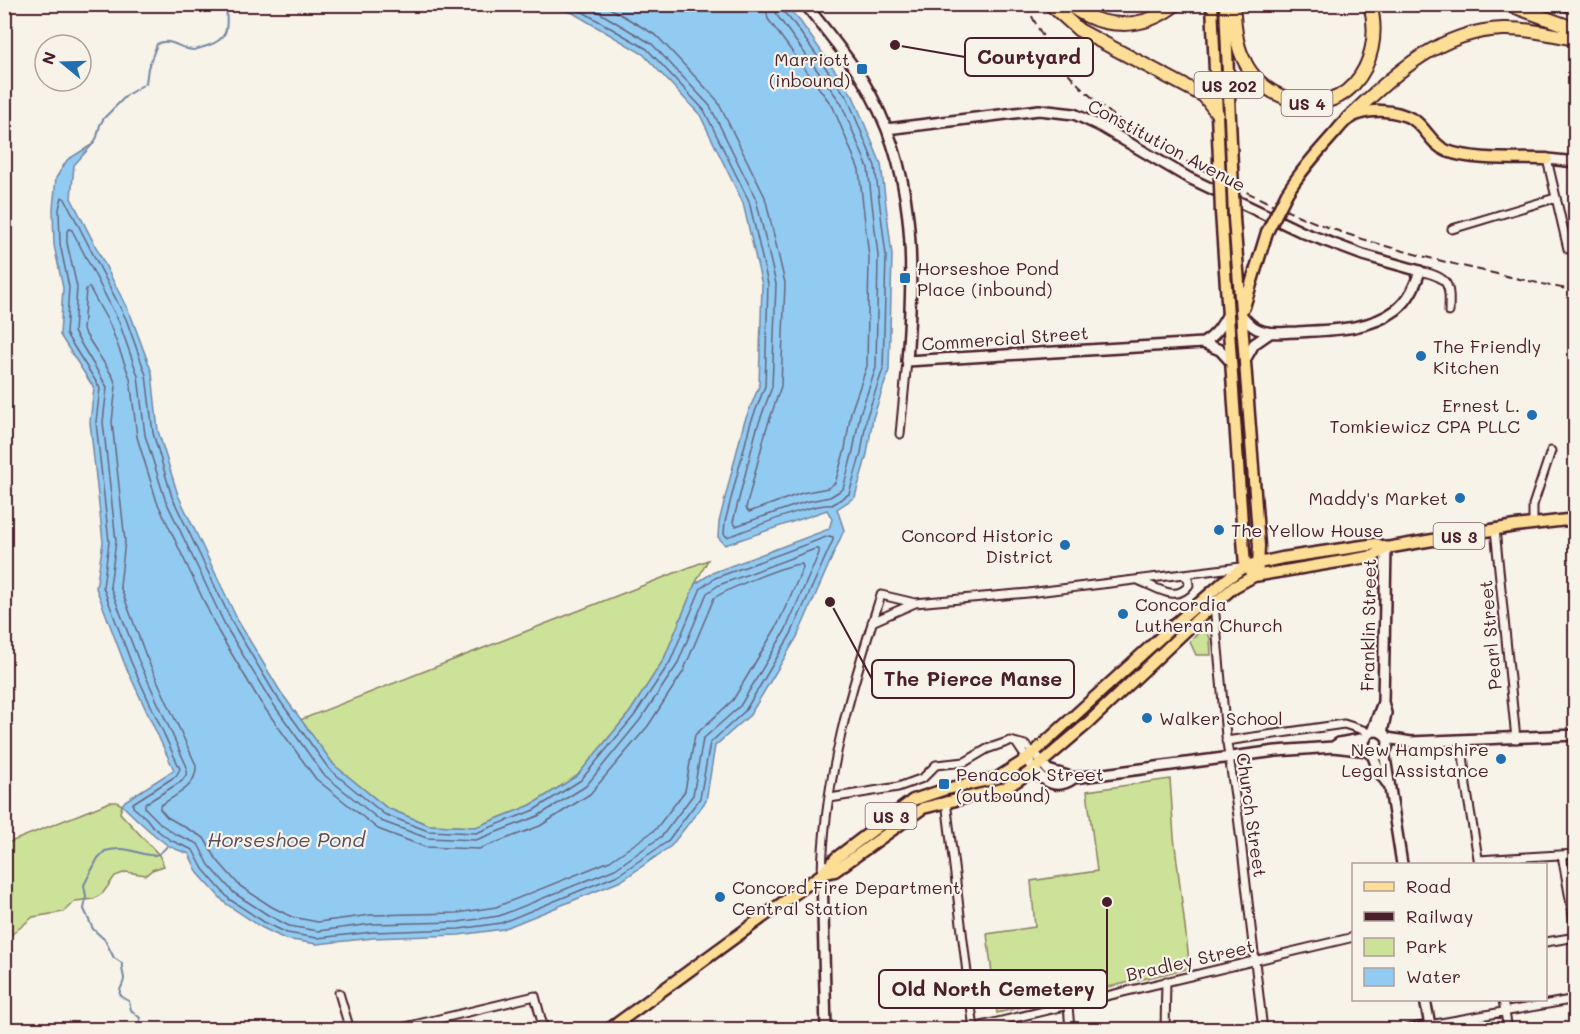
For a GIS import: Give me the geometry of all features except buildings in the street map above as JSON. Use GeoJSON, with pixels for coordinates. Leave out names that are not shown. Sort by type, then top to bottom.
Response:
{"type":"FeatureCollection","features":[{"type":"Feature","properties":{"kind":"highway"},"geometry":{"type":"LineString","coordinates":[[1050,4],[1079,30],[1094,39],[1204,96],[1217,112]]}},
{"type":"Feature","properties":{"kind":"highway"},"geometry":{"type":"LineString","coordinates":[[1068,4],[1087,17],[1127,25],[1150,20],[1176,4]]}},
{"type":"Feature","properties":{"kind":"highway","name":"US 4"},"geometry":{"type":"LineString","coordinates":[[1233,4],[1238,44],[1250,72],[1265,87],[1280,96],[1295,102],[1313,103],[1329,100],[1345,93],[1362,74],[1370,60],[1374,41],[1375,27],[1370,4]]}},
{"type":"Feature","properties":{"kind":"highway"},"geometry":{"type":"LineString","coordinates":[[1508,4],[1575,29]]}},
{"type":"Feature","properties":{"kind":"highway"},"geometry":{"type":"LineString","coordinates":[[1566,4],[1575,8]]}},
{"type":"Feature","properties":{"kind":"highway"},"geometry":{"type":"LineString","coordinates":[[1347,119],[1414,60],[1444,42],[1461,36],[1504,29],[1575,39]]}},
{"type":"Feature","properties":{"kind":"main road","name":"US 202"},"geometry":{"type":"LineString","coordinates":[[1212,4],[1221,212],[1245,566]]}},
{"type":"Feature","properties":{"kind":"main road","name":"US 202"},"geometry":{"type":"LineString","coordinates":[[1225,4],[1234,218],[1259,563],[1254,576]]}},
{"type":"Feature","properties":{"kind":"main road"},"geometry":{"type":"LineString","coordinates":[[1242,316],[1267,232],[1287,193],[1311,159],[1347,119],[1368,112],[1383,111],[1406,116],[1416,122],[1440,148],[1448,152],[1465,156],[1547,159]]}},
{"type":"Feature","properties":{"kind":"main road","name":"US 3"},"geometry":{"type":"LineString","coordinates":[[822,874],[835,871],[923,808],[1006,788],[1038,767],[1214,604],[1234,587],[1254,576],[1374,556],[1386,548],[1575,519]]}},
{"type":"Feature","properties":{"kind":"main road","name":"US 3"},"geometry":{"type":"LineString","coordinates":[[608,1029],[822,874],[836,858],[913,800],[946,789],[997,778],[1030,756],[1173,626],[1245,566],[1376,544],[1386,548]]}},
{"type":"Feature","properties":{"kind":"main road"},"geometry":{"type":"LineString","coordinates":[[1245,566],[1254,576]]}},
{"type":"Feature","properties":{"kind":"street","name":"Commercial Street"},"geometry":{"type":"LineString","coordinates":[[805,4],[854,68],[887,129],[903,182],[910,224],[911,283],[907,361],[1203,343]]}},
{"type":"Feature","properties":{"kind":"street","name":"Constitution Avenue"},"geometry":{"type":"LineString","coordinates":[[887,129],[1039,110],[1074,114],[1100,126],[1187,177],[1304,233],[1353,251],[1420,271]]}},
{"type":"Feature","properties":{"kind":"street"},"geometry":{"type":"LineString","coordinates":[[1568,249],[1547,159],[1575,162]]}},
{"type":"Feature","properties":{"kind":"street"},"geometry":{"type":"LineString","coordinates":[[1452,229],[1556,198]]}},
{"type":"Feature","properties":{"kind":"street"},"geometry":{"type":"LineString","coordinates":[[1242,316],[1257,330],[1270,333],[1341,328],[1380,319],[1397,309],[1405,301],[1415,287],[1420,271],[1435,274],[1446,281],[1449,312]]}},
{"type":"Feature","properties":{"kind":"street"},"geometry":{"type":"LineString","coordinates":[[1203,343],[1220,329],[1228,313]]}},
{"type":"Feature","properties":{"kind":"street"},"geometry":{"type":"LineString","coordinates":[[1245,360],[1254,344],[1270,333]]}},
{"type":"Feature","properties":{"kind":"street"},"geometry":{"type":"LineString","coordinates":[[1203,343],[1220,350],[1232,362]]}},
{"type":"Feature","properties":{"kind":"street"},"geometry":{"type":"LineString","coordinates":[[900,434],[907,361]]}},
{"type":"Feature","properties":{"kind":"street"},"geometry":{"type":"LineString","coordinates":[[1533,524],[1533,505],[1551,451]]}},
{"type":"Feature","properties":{"kind":"street","name":"Pearl Street"},"geometry":{"type":"LineString","coordinates":[[1495,530],[1515,739]]}},
{"type":"Feature","properties":{"kind":"street","name":"Franklin Street"},"geometry":{"type":"LineString","coordinates":[[1385,735],[1386,713],[1383,702],[1386,548]]}},
{"type":"Feature","properties":{"kind":"street"},"geometry":{"type":"LineString","coordinates":[[826,1029],[822,874],[825,827],[841,733],[881,596],[915,603],[1028,593],[1245,566]]}},
{"type":"Feature","properties":{"kind":"street"},"geometry":{"type":"LineString","coordinates":[[1137,580],[1177,594],[1189,585],[1188,578],[1182,574]]}},
{"type":"Feature","properties":{"kind":"street"},"geometry":{"type":"LineString","coordinates":[[872,622],[915,603]]}},
{"type":"Feature","properties":{"kind":"street","name":"Church Street"},"geometry":{"type":"LineString","coordinates":[[1214,604],[1226,741],[1230,756],[1263,1029]]}},
{"type":"Feature","properties":{"kind":"street","name":"Franklin Street"},"geometry":{"type":"LineString","coordinates":[[1369,735],[1383,702]]}},
{"type":"Feature","properties":{"kind":"street"},"geometry":{"type":"LineString","coordinates":[[1226,741],[1344,724],[1369,735]]}},
{"type":"Feature","properties":{"kind":"street"},"geometry":{"type":"LineString","coordinates":[[1369,735],[1365,745],[1379,772],[1389,785]]}},
{"type":"Feature","properties":{"kind":"street"},"geometry":{"type":"LineString","coordinates":[[1333,747],[1339,743],[1369,735],[1385,735],[1411,742]]}},
{"type":"Feature","properties":{"kind":"street"},"geometry":{"type":"LineString","coordinates":[[1385,735],[1389,785],[1402,863]]}},
{"type":"Feature","properties":{"kind":"street"},"geometry":{"type":"LineString","coordinates":[[830,798],[898,787],[923,778],[936,765],[965,762],[987,749],[1010,741],[1030,756],[1038,767],[1040,778],[1059,784],[1067,783],[1074,778],[1230,756],[1333,747],[1378,754],[1411,742],[1575,736],[1575,746]]}},
{"type":"Feature","properties":{"kind":"street"},"geometry":{"type":"LineString","coordinates":[[1462,741],[1466,786],[1479,862],[1575,854]]}},
{"type":"Feature","properties":{"kind":"street"},"geometry":{"type":"LineString","coordinates":[[946,801],[974,1028]]}},
{"type":"Feature","properties":{"kind":"street"},"geometry":{"type":"LineString","coordinates":[[1562,855],[1575,932]]}},
{"type":"Feature","properties":{"kind":"street","name":"Bradley Street"},"geometry":{"type":"LineString","coordinates":[[964,1029],[1352,937]]}},
{"type":"Feature","properties":{"kind":"street"},"geometry":{"type":"LineString","coordinates":[[1547,942],[1575,937]]}},
{"type":"Feature","properties":{"kind":"street"},"geometry":{"type":"LineString","coordinates":[[1165,1029],[1166,981]]}},
{"type":"Feature","properties":{"kind":"street"},"geometry":{"type":"LineString","coordinates":[[339,993],[350,1029]]}},
{"type":"Feature","properties":{"kind":"street"},"geometry":{"type":"LineString","coordinates":[[393,1029],[535,996],[543,1029]]}},
{"type":"Feature","properties":{"kind":"street"},"geometry":{"type":"LineString","coordinates":[[1401,1029],[1430,1027],[1575,999]]}},
{"type":"Feature","properties":{"kind":"street"},"geometry":{"type":"LineString","coordinates":[[1425,1001],[1430,1027]]}},
{"type":"Feature","properties":{"kind":"street"},"geometry":{"type":"LineString","coordinates":[[1503,1001],[1508,1029]]}},
{"type":"Feature","properties":{"kind":"street"},"geometry":{"type":"LineString","coordinates":[[1068,1005],[1070,1029]]}},
{"type":"Feature","properties":{"kind":"street"},"geometry":{"type":"LineString","coordinates":[[429,1021],[430,1029]]}},
{"type":"Feature","properties":{"kind":"green space"},"geometry":{"type":"Polygon","coordinates":[[[708,560],[695,584],[664,659],[630,712],[577,776],[531,805],[476,827],[429,825],[387,808],[334,765],[300,720],[708,560]]]}},
{"type":"Feature","properties":{"kind":"green space"},"geometry":{"type":"Polygon","coordinates":[[[1200,631],[1208,634],[1210,638],[1211,655],[1196,655],[1190,642],[1200,631]]]}},
{"type":"Feature","properties":{"kind":"green space"},"geometry":{"type":"Polygon","coordinates":[[[1170,779],[1174,837],[1190,968],[997,1013],[987,934],[1035,927],[1031,881],[1097,871],[1087,791],[1170,779]]]}},
{"type":"Feature","properties":{"kind":"green space"},"geometry":{"type":"Polygon","coordinates":[[[110,802],[122,805],[120,813],[159,855],[164,866],[146,875],[126,872],[115,876],[103,893],[94,899],[75,901],[63,912],[33,917],[5,940],[5,844],[110,802]]]}},
{"type":"Feature","properties":{"kind":"water","name":"Horseshoe Pond"},"geometry":{"type":"Polygon","coordinates":[[[545,5],[785,5],[800,21],[853,96],[881,164],[892,255],[889,370],[873,418],[867,454],[855,497],[837,509],[844,530],[797,637],[750,715],[715,746],[706,801],[671,846],[621,881],[503,929],[459,935],[373,938],[317,944],[285,939],[261,927],[225,903],[198,873],[189,854],[166,844],[122,805],[174,770],[125,665],[96,588],[103,542],[90,422],[94,388],[60,335],[63,288],[54,245],[53,209],[56,178],[67,160],[93,144],[74,165],[71,198],[131,316],[152,373],[158,431],[178,495],[238,621],[280,691],[334,765],[387,808],[429,825],[476,827],[531,805],[577,776],[630,712],[664,659],[695,584],[712,573],[829,529],[832,519],[827,510],[725,545],[718,537],[719,522],[744,423],[759,386],[762,285],[743,203],[700,115],[643,54],[573,13],[545,5]]]}},
{"type":"Feature","properties":{"kind":"waterway"},"geometry":{"type":"LineString","coordinates":[[93,144],[104,118],[127,95],[146,83],[148,68],[157,44],[167,42],[193,50],[215,43],[226,30],[226,4]]}},
{"type":"Feature","properties":{"kind":"waterway"},"geometry":{"type":"LineString","coordinates":[[139,1030],[140,1018],[131,1010],[129,1001],[120,993],[124,979],[122,963],[114,958],[105,940],[93,929],[84,909],[86,897],[84,885],[98,858],[105,851],[123,849],[154,855],[159,854],[167,846]]}},
{"type":"Feature","properties":{"kind":"railway"},"geometry":{"type":"LineString","coordinates":[[1026,4],[1050,48],[1081,87],[1110,113],[1158,145],[1192,164],[1278,207],[1350,235],[1434,259],[1576,291]]}},
{"type":"Feature","properties":{"kind":"place","name":"Courtyard"},"geometry":{"type":"Point","coordinates":[895,45]}},
{"type":"Feature","properties":{"kind":"place","name":"Marriott (inbound)"},"geometry":{"type":"Point","coordinates":[862,69]}},
{"type":"Feature","properties":{"kind":"place","name":"Horseshoe Pond Place (inbound)"},"geometry":{"type":"Point","coordinates":[905,278]}},
{"type":"Feature","properties":{"kind":"place","name":"The Friendly Kitchen"},"geometry":{"type":"Point","coordinates":[1421,356]}},
{"type":"Feature","properties":{"kind":"place","name":"Ernest L. Tomkiewicz CPA PLLC"},"geometry":{"type":"Point","coordinates":[1532,415]}},
{"type":"Feature","properties":{"kind":"place","name":"Maddy's Market"},"geometry":{"type":"Point","coordinates":[1460,498]}},
{"type":"Feature","properties":{"kind":"place","name":"The Yellow House"},"geometry":{"type":"Point","coordinates":[1219,530]}},
{"type":"Feature","properties":{"kind":"place","name":"Concord Historic District"},"geometry":{"type":"Point","coordinates":[1065,545]}},
{"type":"Feature","properties":{"kind":"place","name":"The Pierce Manse"},"geometry":{"type":"Point","coordinates":[830,602]}},
{"type":"Feature","properties":{"kind":"place","name":"Concordia Lutheran Church"},"geometry":{"type":"Point","coordinates":[1123,614]}},
{"type":"Feature","properties":{"kind":"place","name":"Walker School"},"geometry":{"type":"Point","coordinates":[1147,718]}},
{"type":"Feature","properties":{"kind":"place","name":"New Hampshire Legal Assistance"},"geometry":{"type":"Point","coordinates":[1501,759]}},
{"type":"Feature","properties":{"kind":"place","name":"Penacook Street (outbound)"},"geometry":{"type":"Point","coordinates":[944,784]}},
{"type":"Feature","properties":{"kind":"place","name":"Concord Fire Department Central Station"},"geometry":{"type":"Point","coordinates":[720,897]}},
{"type":"Feature","properties":{"kind":"place","name":"Old North Cemetery"},"geometry":{"type":"Point","coordinates":[1107,902]}}]}
